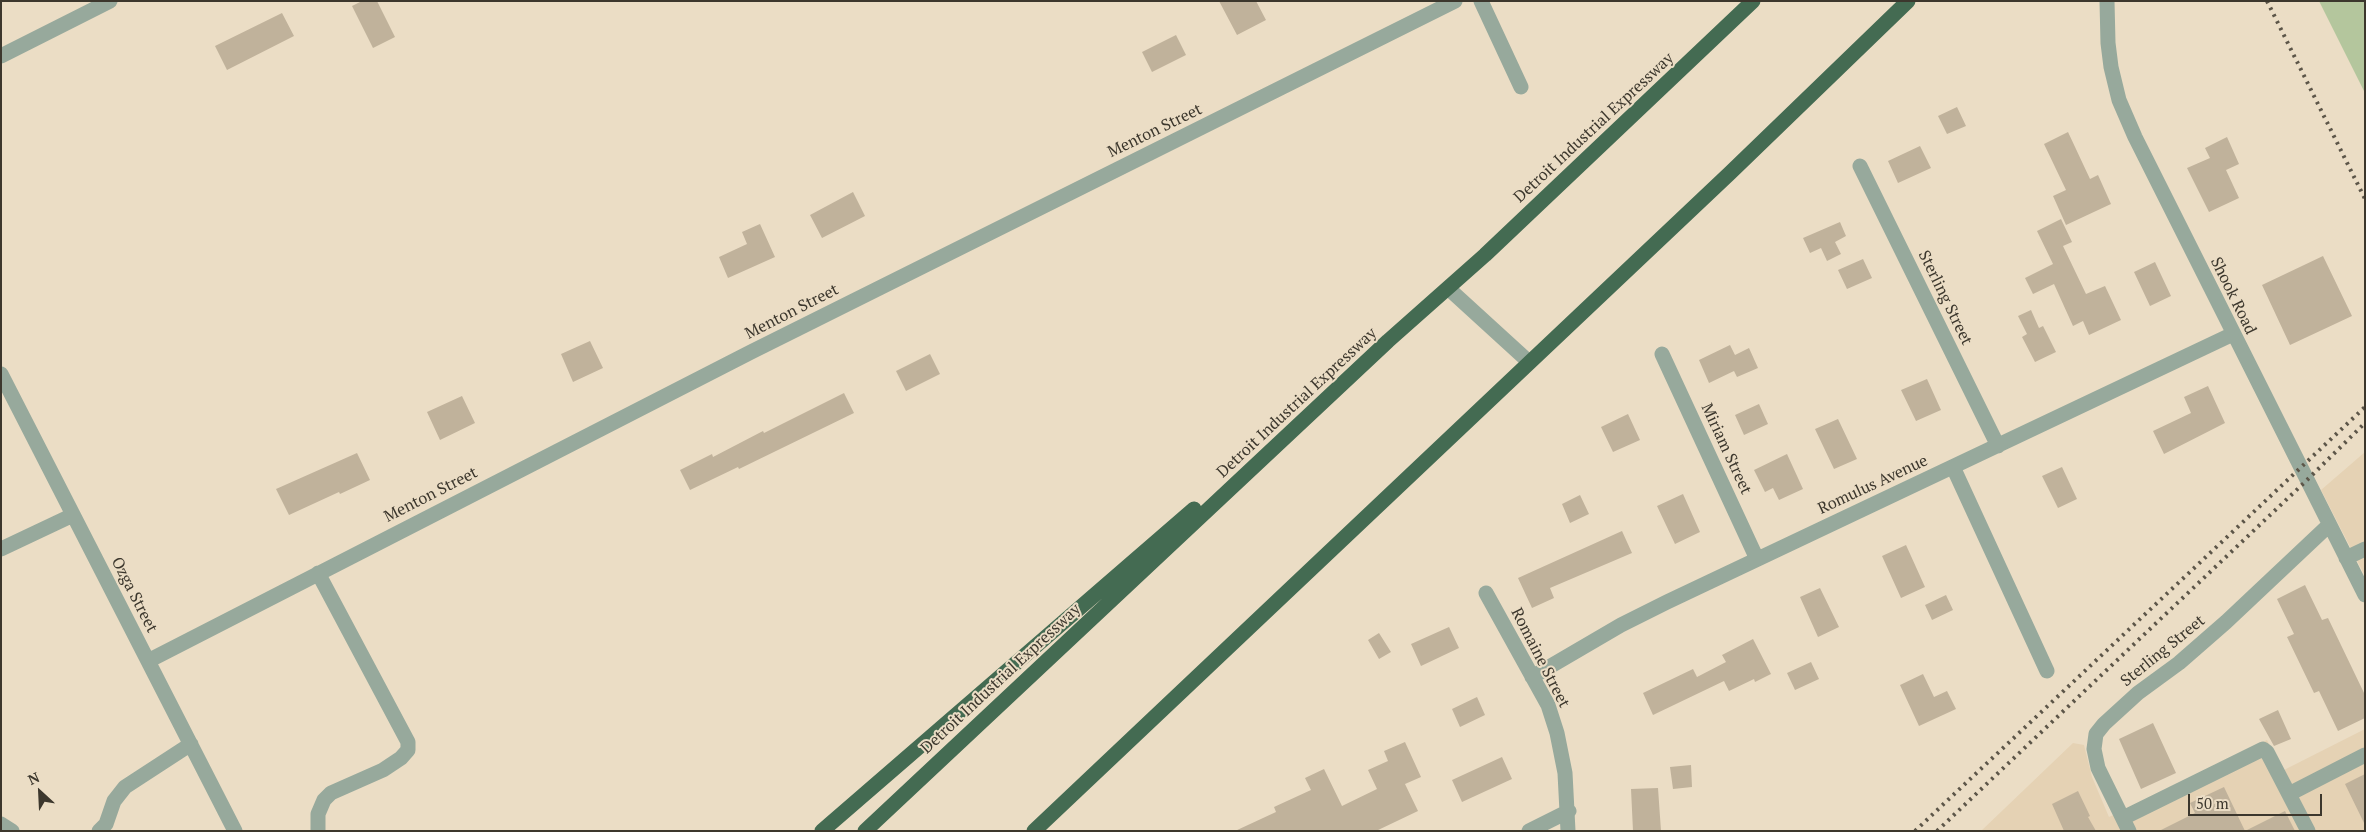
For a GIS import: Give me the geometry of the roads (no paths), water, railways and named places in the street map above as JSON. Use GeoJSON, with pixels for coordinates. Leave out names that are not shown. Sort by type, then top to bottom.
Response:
{"type":"FeatureCollection","features":[{"type":"Feature","properties":{"kind":"highway","name":"Detroit Industrial Expressway"},"geometry":{"type":"LineString","coordinates":[[864,831],[1388,341],[1448,289],[1753,1]]}},
{"type":"Feature","properties":{"kind":"highway"},"geometry":{"type":"LineString","coordinates":[[1034,831],[1908,1]]}},
{"type":"Feature","properties":{"kind":"highway"},"geometry":{"type":"LineString","coordinates":[[822,831],[1388,341]]}},
{"type":"Feature","properties":{"kind":"street"},"geometry":{"type":"LineString","coordinates":[[1,56],[110,1]]}},
{"type":"Feature","properties":{"kind":"street","name":"Menton Street"},"geometry":{"type":"LineString","coordinates":[[148,661],[751,352],[1455,1]]}},
{"type":"Feature","properties":{"kind":"street"},"geometry":{"type":"LineString","coordinates":[[1481,1],[1521,86]]}},
{"type":"Feature","properties":{"kind":"street","name":"Shook Road"},"geometry":{"type":"LineString","coordinates":[[2107,1],[2108,43],[2111,67],[2120,100],[2135,137],[2365,595]]}},
{"type":"Feature","properties":{"kind":"street","name":"Sterling Street"},"geometry":{"type":"LineString","coordinates":[[1860,166],[1998,446]]}},
{"type":"Feature","properties":{"kind":"street"},"geometry":{"type":"LineString","coordinates":[[1448,289],[1529,362]]}},
{"type":"Feature","properties":{"kind":"street","name":"Romulus Avenue"},"geometry":{"type":"LineString","coordinates":[[1532,677],[1621,625],[2233,334]]}},
{"type":"Feature","properties":{"kind":"street","name":"Miriam Street"},"geometry":{"type":"LineString","coordinates":[[1662,354],[1757,559]]}},
{"type":"Feature","properties":{"kind":"street","name":"Ozga Street"},"geometry":{"type":"LineString","coordinates":[[1,374],[236,831]]}},
{"type":"Feature","properties":{"kind":"street"},"geometry":{"type":"LineString","coordinates":[[1953,467],[2047,671]]}},
{"type":"Feature","properties":{"kind":"street"},"geometry":{"type":"LineString","coordinates":[[1,549],[73,515]]}},
{"type":"Feature","properties":{"kind":"street","name":"Sterling Street"},"geometry":{"type":"LineString","coordinates":[[2126,824],[2098,768],[2094,748],[2096,734],[2104,724],[2138,694],[2179,663],[2226,622],[2329,525]]}},
{"type":"Feature","properties":{"kind":"street"},"geometry":{"type":"LineString","coordinates":[[2346,558],[2365,549]]}},
{"type":"Feature","properties":{"kind":"street"},"geometry":{"type":"LineString","coordinates":[[318,573],[408,742],[408,750],[401,758],[383,770],[331,793],[324,800],[318,814],[318,831]]}},
{"type":"Feature","properties":{"kind":"street","name":"Romaine Street"},"geometry":{"type":"LineString","coordinates":[[1486,592],[1548,705],[1557,733],[1565,773],[1568,831]]}},
{"type":"Feature","properties":{"kind":"street"},"geometry":{"type":"LineString","coordinates":[[100,831],[106,824],[114,800],[126,787],[191,744]]}},
{"type":"Feature","properties":{"kind":"street"},"geometry":{"type":"LineString","coordinates":[[2126,824],[2263,749],[2267,752],[2308,831]]}},
{"type":"Feature","properties":{"kind":"street"},"geometry":{"type":"LineString","coordinates":[[2289,794],[2365,755]]}},
{"type":"Feature","properties":{"kind":"street"},"geometry":{"type":"LineString","coordinates":[[1529,831],[1568,811]]}},
{"type":"Feature","properties":{"kind":"street"},"geometry":{"type":"LineString","coordinates":[[1,824],[12,831]]}},
{"type":"Feature","properties":{"kind":"railway"},"geometry":{"type":"LineString","coordinates":[[2267,1],[2365,199]]}},
{"type":"Feature","properties":{"kind":"railway"},"geometry":{"type":"LineString","coordinates":[[1915,831],[2365,407]]}},
{"type":"Feature","properties":{"kind":"railway"},"geometry":{"type":"LineString","coordinates":[[1937,831],[2365,423]]}}]}
